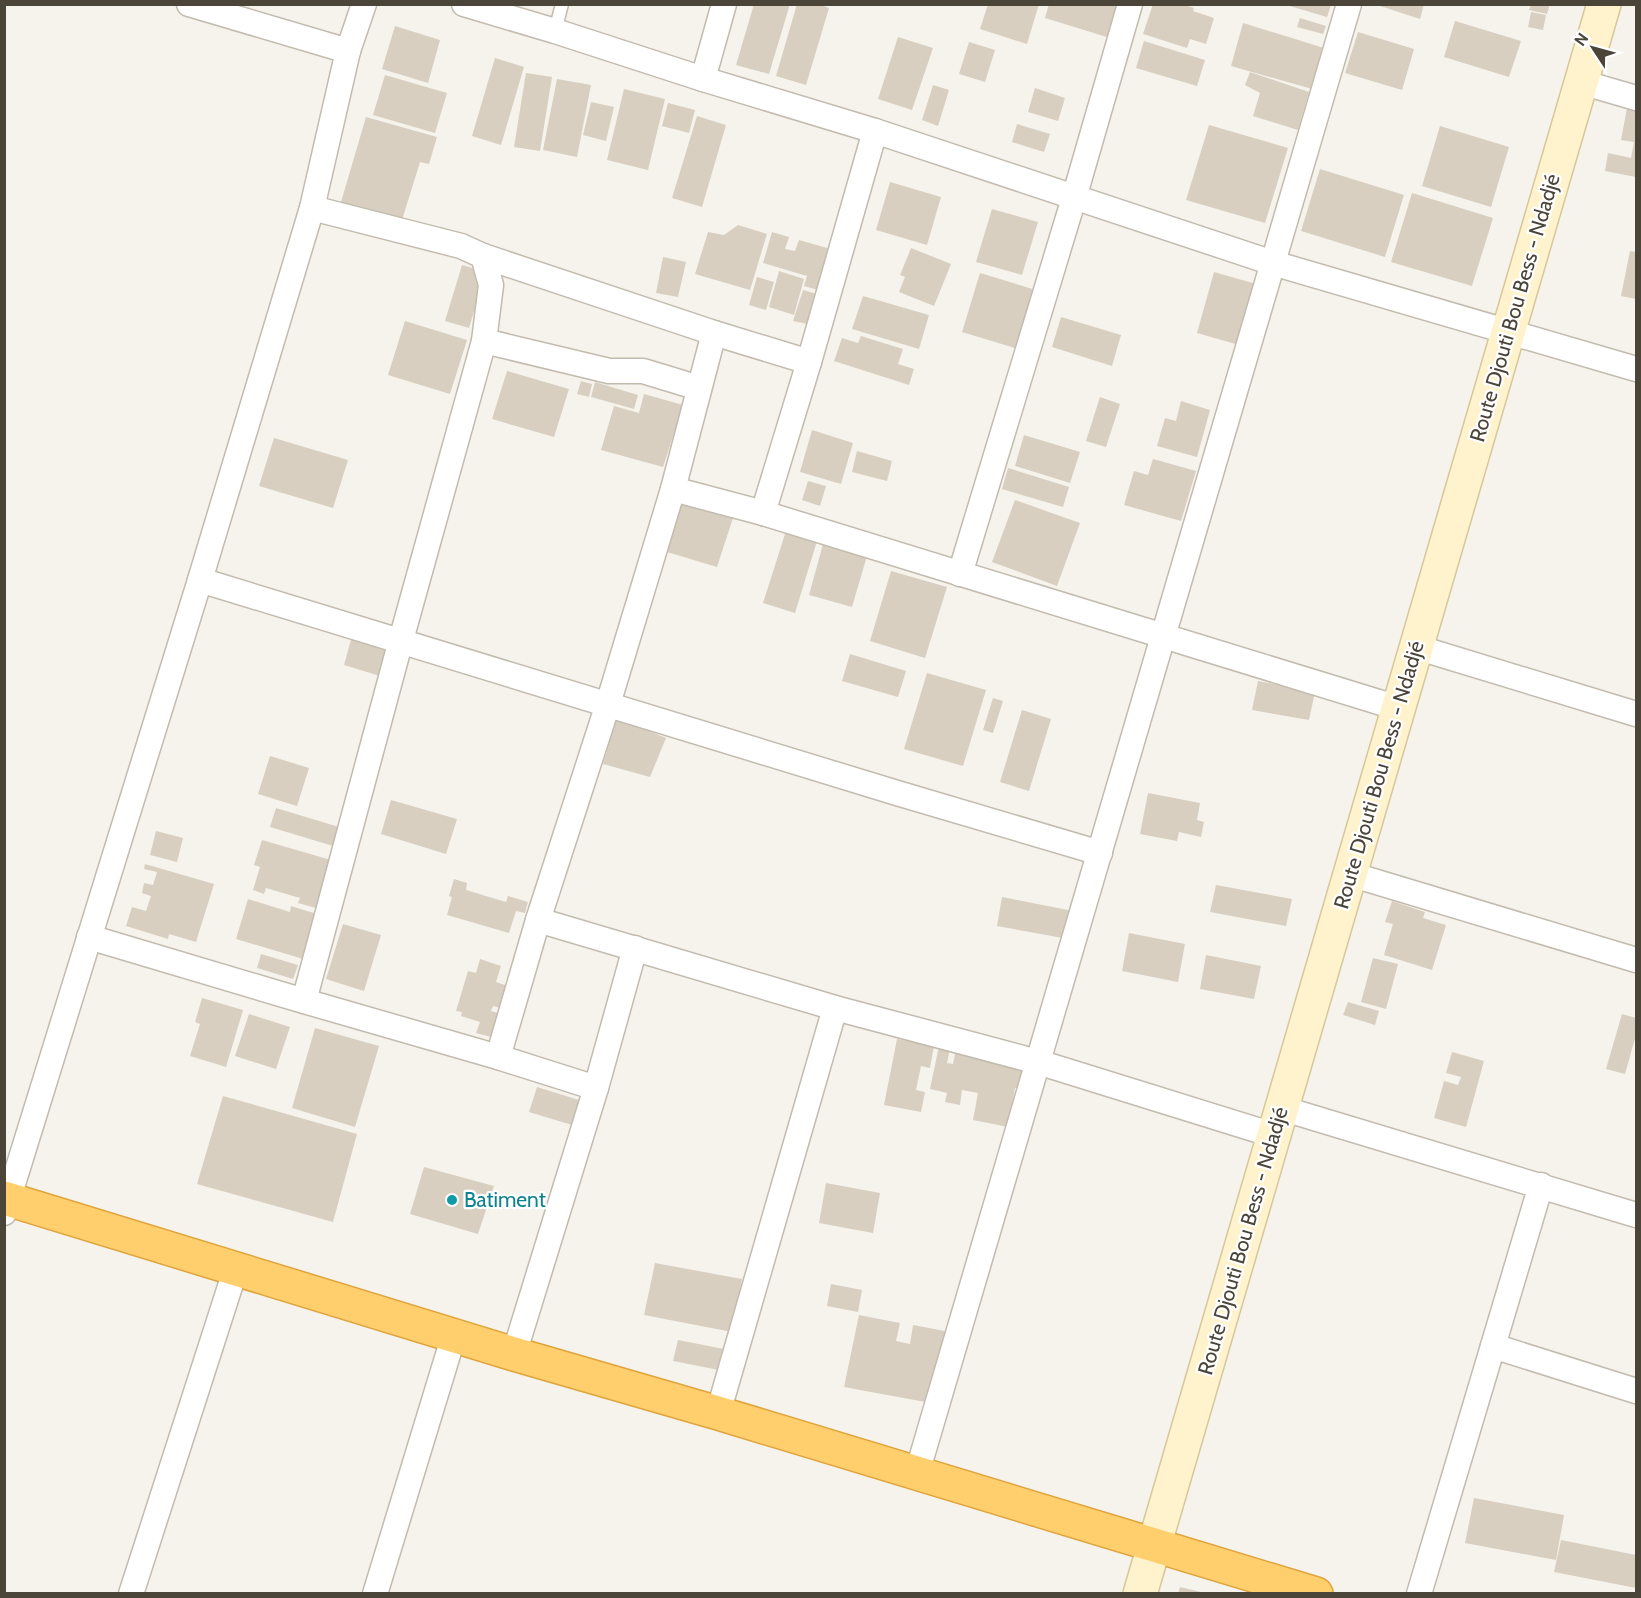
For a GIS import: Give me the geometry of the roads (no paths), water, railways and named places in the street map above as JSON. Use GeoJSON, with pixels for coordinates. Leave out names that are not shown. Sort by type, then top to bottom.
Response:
{"type":"FeatureCollection","features":[{"type":"Feature","properties":{"kind":"highway"},"geometry":{"type":"LineString","coordinates":[[6,1203],[236,1268],[1300,1591]]}},
{"type":"Feature","properties":{"kind":"main road","name":"Route Djouti Bou Bess - Ndadjé"},"geometry":{"type":"LineString","coordinates":[[1140,1593],[1604,4]]}},
{"type":"Feature","properties":{"kind":"street"},"geometry":{"type":"LineString","coordinates":[[189,4],[348,51]]}},
{"type":"Feature","properties":{"kind":"street"},"geometry":{"type":"LineString","coordinates":[[6,1203],[200,579],[312,208],[348,51],[364,4]]}},
{"type":"Feature","properties":{"kind":"street"},"geometry":{"type":"LineString","coordinates":[[464,4],[875,131],[1273,263],[1636,369]]}},
{"type":"Feature","properties":{"kind":"street"},"geometry":{"type":"LineString","coordinates":[[703,79],[724,4]]}},
{"type":"Feature","properties":{"kind":"street"},"geometry":{"type":"LineString","coordinates":[[960,574],[1130,4]]}},
{"type":"Feature","properties":{"kind":"street"},"geometry":{"type":"LineString","coordinates":[[917,1473],[1349,4]]}},
{"type":"Feature","properties":{"kind":"street"},"geometry":{"type":"LineString","coordinates":[[1581,82],[1636,98]]}},
{"type":"Feature","properties":{"kind":"street"},"geometry":{"type":"LineString","coordinates":[[763,513],[875,131]]}},
{"type":"Feature","properties":{"kind":"street"},"geometry":{"type":"LineString","coordinates":[[312,208],[461,246],[483,256],[808,362]]}},
{"type":"Feature","properties":{"kind":"street"},"geometry":{"type":"LineString","coordinates":[[304,1001],[484,341],[491,285],[483,256]]}},
{"type":"Feature","properties":{"kind":"street"},"geometry":{"type":"LineString","coordinates":[[498,1057],[538,920],[608,704],[673,489],[714,333]]}},
{"type":"Feature","properties":{"kind":"street"},"geometry":{"type":"LineString","coordinates":[[484,341],[609,371],[643,371],[699,388]]}},
{"type":"Feature","properties":{"kind":"street"},"geometry":{"type":"LineString","coordinates":[[673,489],[763,513],[1398,708]]}},
{"type":"Feature","properties":{"kind":"street"},"geometry":{"type":"LineString","coordinates":[[200,579],[1100,853]]}},
{"type":"Feature","properties":{"kind":"street"},"geometry":{"type":"LineString","coordinates":[[1416,647],[1636,714]]}},
{"type":"Feature","properties":{"kind":"street"},"geometry":{"type":"LineString","coordinates":[[1350,874],[1636,960]]}},
{"type":"Feature","properties":{"kind":"street"},"geometry":{"type":"LineString","coordinates":[[538,920],[835,1008],[1277,1122],[1541,1185],[1636,1215]]}},
{"type":"Feature","properties":{"kind":"street"},"geometry":{"type":"LineString","coordinates":[[89,937],[596,1088]]}},
{"type":"Feature","properties":{"kind":"street"},"geometry":{"type":"LineString","coordinates":[[514,1354],[596,1088],[635,948]]}},
{"type":"Feature","properties":{"kind":"street"},"geometry":{"type":"LineString","coordinates":[[718,1413],[835,1008]]}},
{"type":"Feature","properties":{"kind":"street"},"geometry":{"type":"LineString","coordinates":[[1419,1593],[1541,1185]]}},
{"type":"Feature","properties":{"kind":"street"},"geometry":{"type":"LineString","coordinates":[[131,1593],[236,1268]]}},
{"type":"Feature","properties":{"kind":"street"},"geometry":{"type":"LineString","coordinates":[[375,1593],[454,1335]]}},
{"type":"Feature","properties":{"kind":"street"},"geometry":{"type":"LineString","coordinates":[[1493,1346],[1636,1391]]}},
{"type":"Feature","properties":{"kind":"lane"},"geometry":{"type":"LineString","coordinates":[[555,31],[562,4]]}},
{"type":"Feature","properties":{"kind":"place","name":"Batiment"},"geometry":{"type":"Point","coordinates":[452,1200]}}]}
